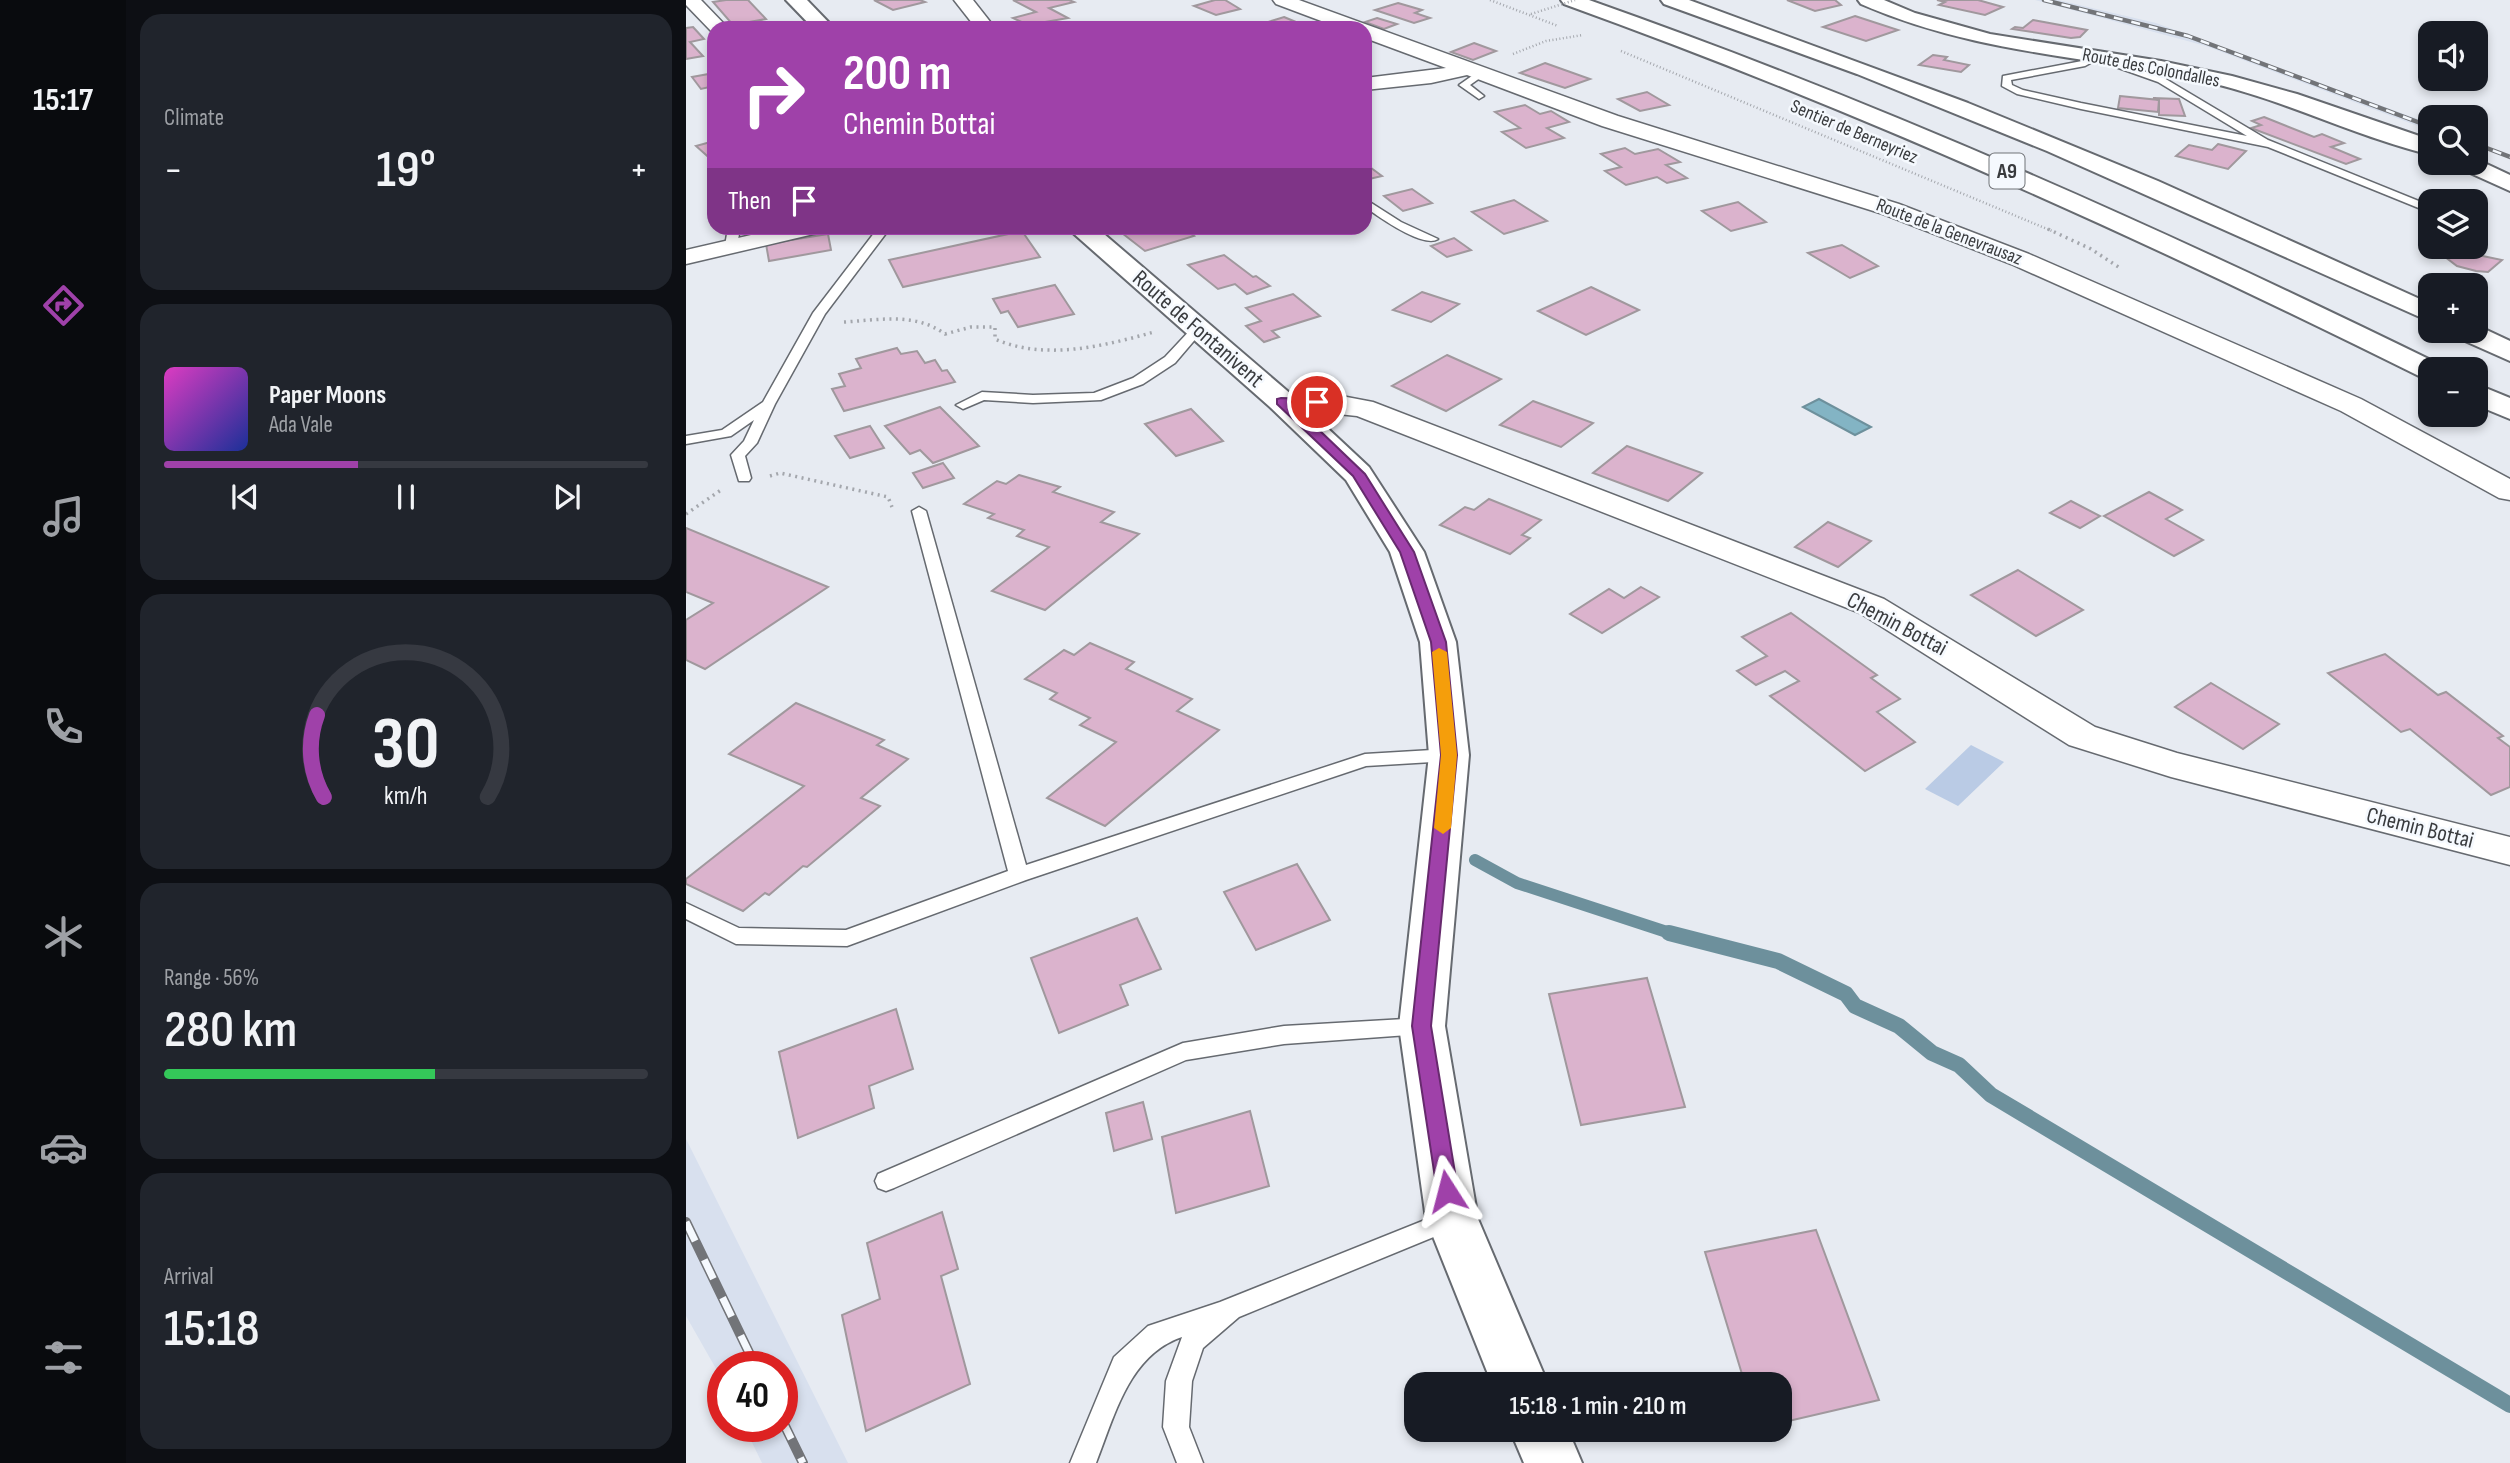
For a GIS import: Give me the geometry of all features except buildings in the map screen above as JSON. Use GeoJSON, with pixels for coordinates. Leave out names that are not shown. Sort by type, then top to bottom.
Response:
{"type":"FeatureCollection","features":[{"type":"Feature","properties":{"kind":"main road"},"geometry":{"type":"LineString","coordinates":[[796,0],[817,21]]}},
{"type":"Feature","properties":{"kind":"main road","name":"A9"},"geometry":{"type":"LineString","coordinates":[[1573,0],[1754,67],[1997,167],[2211,264],[2418,365]]}},
{"type":"Feature","properties":{"kind":"main road","name":"A9"},"geometry":{"type":"LineString","coordinates":[[1671,0],[1883,77],[2056,146],[2270,239],[2418,308]]}},
{"type":"Feature","properties":{"kind":"main road","name":"Route des Colondalles"},"geometry":{"type":"LineString","coordinates":[[1868,0],[1888,10],[1947,30],[2000,42],[2205,76],[2285,99],[2418,144]]}},
{"type":"Feature","properties":{"kind":"main road"},"geometry":{"type":"LineString","coordinates":[[2488,173],[2510,184]]}},
{"type":"Feature","properties":{"kind":"main road","name":"Route de Fontanivent"},"geometry":{"type":"LineString","coordinates":[[1090,235],[1281,401],[1358,474],[1407,552],[1438,642],[1449,755],[1422,1026],[1452,1219],[1515,1372]]}},
{"type":"Feature","properties":{"kind":"main road"},"geometry":{"type":"LineString","coordinates":[[2488,341],[2510,352]]}},
{"type":"Feature","properties":{"kind":"main road"},"geometry":{"type":"LineString","coordinates":[[2488,399],[2510,410]]}},
{"type":"Feature","properties":{"kind":"main road"},"geometry":{"type":"LineString","coordinates":[[1544,1442],[1553,1463]]}},
{"type":"Feature","properties":{"kind":"street"},"geometry":{"type":"LineString","coordinates":[[691,0],[712,21]]}},
{"type":"Feature","properties":{"kind":"street"},"geometry":{"type":"LineString","coordinates":[[963,0],[980,21]]}},
{"type":"Feature","properties":{"kind":"street"},"geometry":{"type":"LineString","coordinates":[[1282,0],[1338,21]]}},
{"type":"Feature","properties":{"kind":"street","name":"Route de la Genevrausaz"},"geometry":{"type":"LineString","coordinates":[[1372,34],[1482,79],[1671,142],[1891,209],[2020,259],[2351,405],[2510,491]]}},
{"type":"Feature","properties":{"kind":"street"},"geometry":{"type":"LineString","coordinates":[[1372,83],[1431,77],[1482,79]]}},
{"type":"Feature","properties":{"kind":"street"},"geometry":{"type":"LineString","coordinates":[[686,257],[732,237]]}},
{"type":"Feature","properties":{"kind":"street","name":"Chemin Bottai"},"geometry":{"type":"LineString","coordinates":[[1281,401],[1331,403],[1363,408],[1872,606],[2082,736],[2171,764],[2510,851]]}},
{"type":"Feature","properties":{"kind":"lane"},"geometry":{"type":"LineString","coordinates":[[2264,142],[2020,92],[2007,86],[2006,78],[2085,63],[2095,56],[2161,80],[2264,142],[2418,205]]}},
{"type":"Feature","properties":{"kind":"lane"},"geometry":{"type":"LineString","coordinates":[[1372,207],[1397,224],[1432,239]]}},
{"type":"Feature","properties":{"kind":"lane"},"geometry":{"type":"LineString","coordinates":[[744,478],[738,455],[750,443],[768,404],[813,324],[879,235]]}},
{"type":"Feature","properties":{"kind":"lane"},"geometry":{"type":"LineString","coordinates":[[963,405],[982,396],[1033,399],[1096,397],[1138,381],[1170,360],[1194,325]]}},
{"type":"Feature","properties":{"kind":"lane"},"geometry":{"type":"LineString","coordinates":[[2488,336],[2510,341]]}},
{"type":"Feature","properties":{"kind":"lane"},"geometry":{"type":"LineString","coordinates":[[686,440],[726,433],[768,404]]}},
{"type":"Feature","properties":{"kind":"lane"},"geometry":{"type":"LineString","coordinates":[[919,511],[1019,875]]}},
{"type":"Feature","properties":{"kind":"lane"},"geometry":{"type":"LineString","coordinates":[[686,910],[736,936],[847,937],[1019,875],[1365,760],[1449,755]]}},
{"type":"Feature","properties":{"kind":"lane"},"geometry":{"type":"LineString","coordinates":[[886,1181],[1183,1052],[1284,1035],[1422,1026]]}},
{"type":"Feature","properties":{"kind":"lane"},"geometry":{"type":"LineString","coordinates":[[1083,1463],[1123,1366],[1157,1334],[1230,1309],[1452,1219]]}},
{"type":"Feature","properties":{"kind":"lane"},"geometry":{"type":"LineString","coordinates":[[1189,1463],[1176,1427],[1180,1381],[1193,1340],[1230,1309]]}},
{"type":"Feature","properties":{"kind":"path"},"geometry":{"type":"LineString","coordinates":[[1490,0],[1561,27]]}},
{"type":"Feature","properties":{"kind":"path"},"geometry":{"type":"LineString","coordinates":[[1529,14],[1573,0]]}},
{"type":"Feature","properties":{"kind":"path"},"geometry":{"type":"LineString","coordinates":[[1482,79],[1482,64],[1546,41],[1583,35],[1572,31]]}},
{"type":"Feature","properties":{"kind":"path","name":"Sentier de Berneyriez"},"geometry":{"type":"LineString","coordinates":[[1622,51],[2004,209],[2091,249],[2129,274]]}},
{"type":"Feature","properties":{"kind":"path"},"geometry":{"type":"LineString","coordinates":[[813,324],[912,319],[939,328],[945,334],[971,327],[995,327],[995,339],[1004,345],[1020,349],[1111,342],[1194,325]]}},
{"type":"Feature","properties":{"kind":"path"},"geometry":{"type":"LineString","coordinates":[[686,514],[744,478],[780,473],[888,497],[893,509],[919,511]]}},
{"type":"Feature","properties":{"kind":"shaded area"},"geometry":{"type":"Polygon","coordinates":[[[2035,0],[2058,0],[2156,23],[2418,119],[2418,126],[2206,46],[2035,0]]]}},
{"type":"Feature","properties":{"kind":"shaded area"},"geometry":{"type":"Polygon","coordinates":[[[1819,399],[1871,427],[1855,435],[1803,407],[1819,399]]]}},
{"type":"Feature","properties":{"kind":"shaded area"},"geometry":{"type":"Polygon","coordinates":[[[1971,745],[2004,762],[1958,806],[1925,789],[1971,745]]]}},
{"type":"Feature","properties":{"kind":"shaded area"},"geometry":{"type":"Polygon","coordinates":[[[686,1139],[792,1351],[707,1353],[686,1316],[686,1139]]]}},
{"type":"Feature","properties":{"kind":"shaded area"},"geometry":{"type":"Polygon","coordinates":[[[798,1363],[848,1463],[762,1463],[752,1442],[798,1442],[798,1363]]]}},
{"type":"Feature","properties":{"kind":"waterway"},"geometry":{"type":"LineString","coordinates":[[1475,860],[1517,883],[1673,934]]}},
{"type":"Feature","properties":{"kind":"waterway"},"geometry":{"type":"LineString","coordinates":[[1669,933],[1673,934]]}},
{"type":"Feature","properties":{"kind":"waterway"},"geometry":{"type":"LineString","coordinates":[[1673,934],[1778,961],[1846,994],[1855,1006],[1899,1026],[1932,1053],[1959,1065],[1991,1095],[2510,1405]]}},
{"type":"Feature","properties":{"kind":"railway"},"geometry":{"type":"LineString","coordinates":[[2044,0],[2188,36],[2418,122]]}},
{"type":"Feature","properties":{"kind":"railway"},"geometry":{"type":"LineString","coordinates":[[2488,149],[2510,157]]}},
{"type":"Feature","properties":{"kind":"railway"},"geometry":{"type":"LineString","coordinates":[[686,1222],[748,1351]]}},
{"type":"Feature","properties":{"kind":"railway"},"geometry":{"type":"LineString","coordinates":[[793,1442],[803,1463]]}},
{"type":"Feature","properties":{"kind":"slow traffic"},"geometry":{"type":"LineString","coordinates":[[1439,652],[1449,755],[1443,828]]}},
{"type":"Feature","properties":{"kind":"route"},"geometry":{"type":"LineString","coordinates":[[1317,402],[1281,401],[1358,474],[1407,552],[1438,642],[1449,755],[1422,1026],[1447,1191]]}}]}
